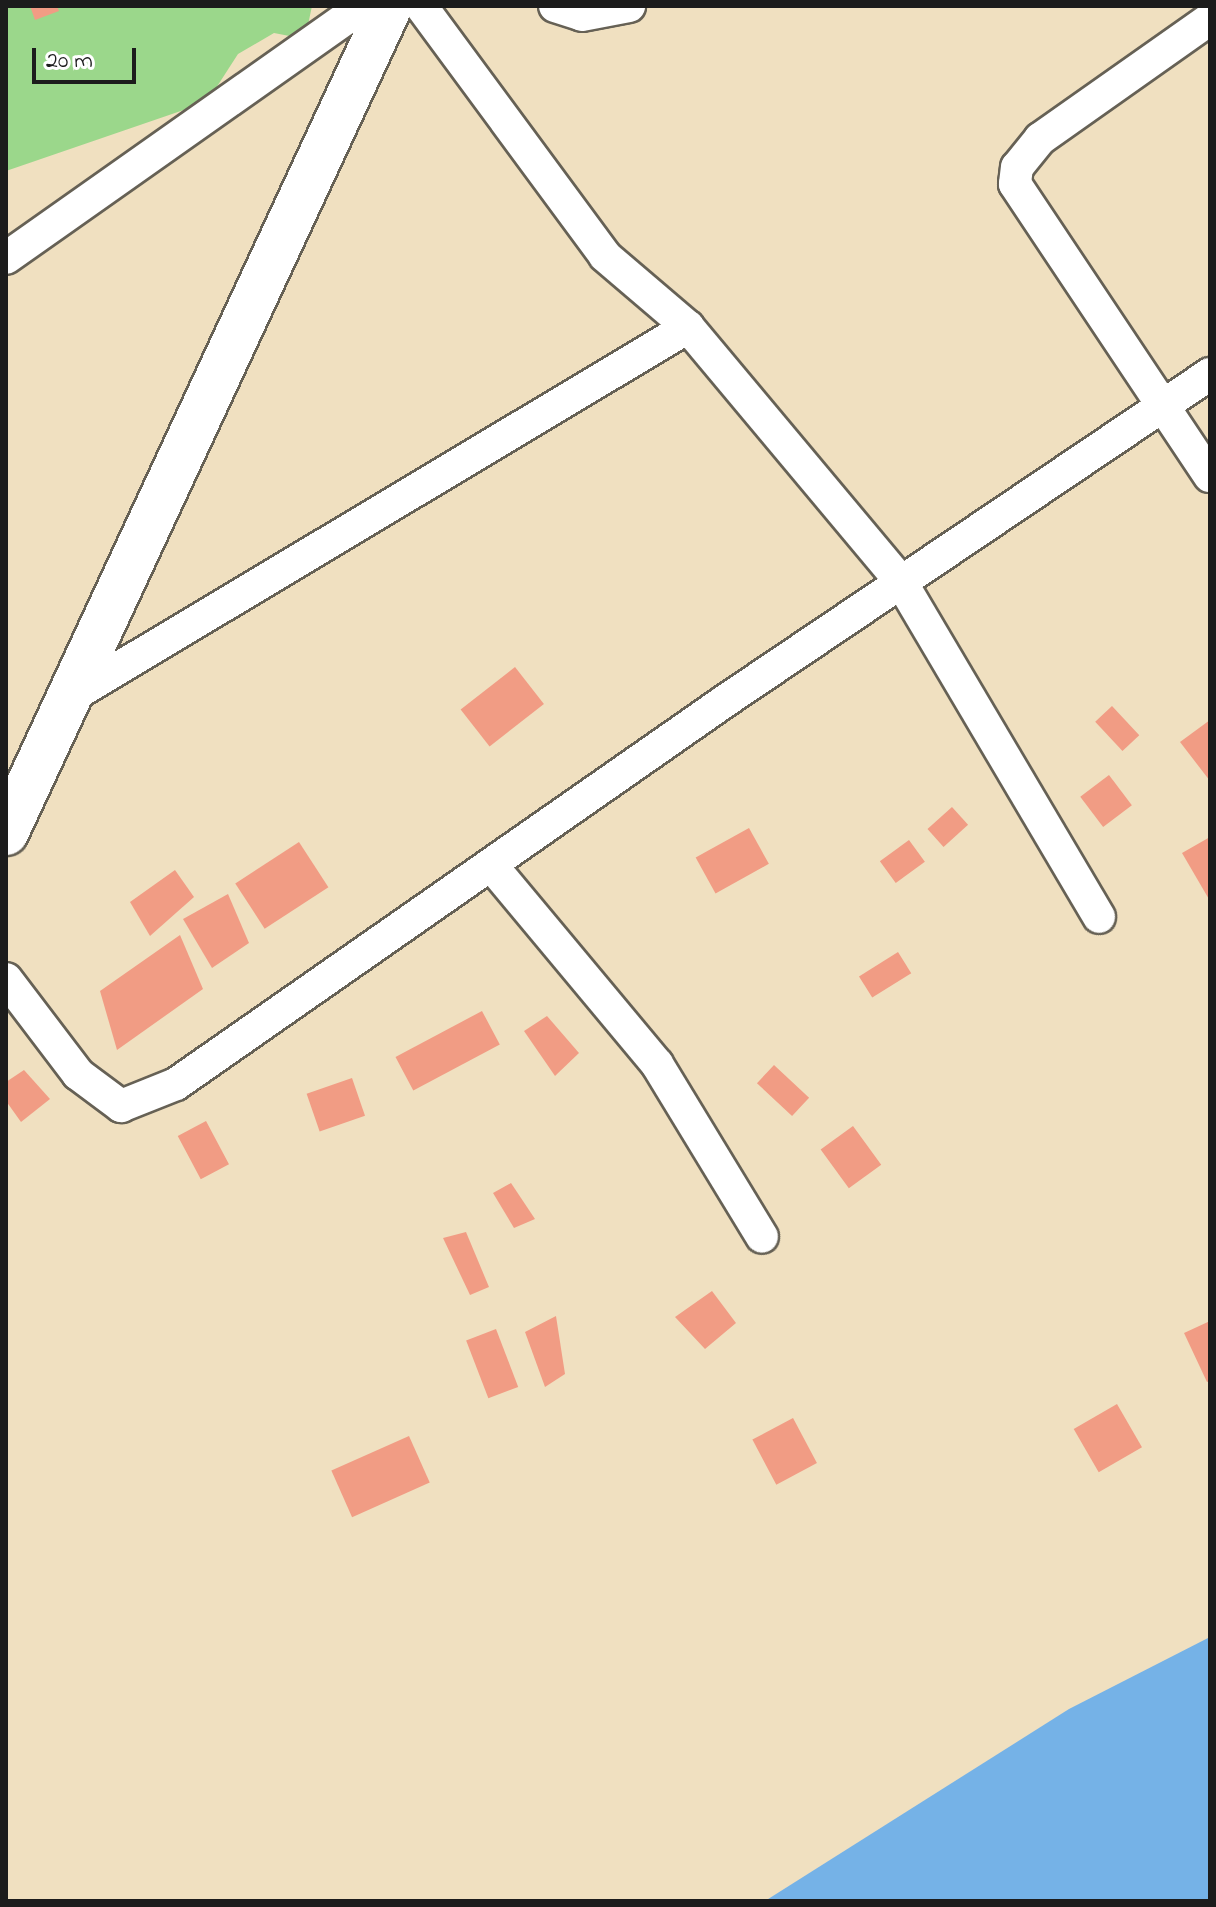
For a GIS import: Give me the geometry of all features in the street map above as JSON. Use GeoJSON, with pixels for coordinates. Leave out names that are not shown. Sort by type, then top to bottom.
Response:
{"type":"FeatureCollection","features":[{"type":"Feature","properties":{"kind":"street"},"geometry":{"type":"LineString","coordinates":[[6,258],[363,6]]}},
{"type":"Feature","properties":{"kind":"street"},"geometry":{"type":"LineString","coordinates":[[6,833],[390,6]]}},
{"type":"Feature","properties":{"kind":"street"},"geometry":{"type":"LineString","coordinates":[[421,6],[605,256],[688,327],[901,582],[1099,917]]}},
{"type":"Feature","properties":{"kind":"street"},"geometry":{"type":"LineString","coordinates":[[555,6],[582,15],[629,6]]}},
{"type":"Feature","properties":{"kind":"street"},"geometry":{"type":"LineString","coordinates":[[1210,19],[1040,139],[1017,167],[1015,184],[1165,402],[1210,476]]}},
{"type":"Feature","properties":{"kind":"street"},"geometry":{"type":"LineString","coordinates":[[67,699],[688,327]]}},
{"type":"Feature","properties":{"kind":"street"},"geometry":{"type":"LineString","coordinates":[[6,979],[78,1074],[121,1106],[176,1084],[901,582],[1210,374]]}},
{"type":"Feature","properties":{"kind":"street"},"geometry":{"type":"LineString","coordinates":[[492,866],[657,1064],[762,1237]]}},
{"type":"Feature","properties":{"kind":"green space"},"geometry":{"type":"Polygon","coordinates":[[[6,6],[312,6],[305,39],[274,33],[238,54],[207,102],[6,171],[6,6]]]}},
{"type":"Feature","properties":{"kind":"water"},"geometry":{"type":"Polygon","coordinates":[[[1210,1637],[1210,1901],[765,1901],[1069,1709],[1210,1637]]]}},
{"type":"Feature","properties":{"kind":"building"},"geometry":{"type":"Polygon","coordinates":[[[30,6],[57,6],[59,11],[35,20],[30,6]]]}},
{"type":"Feature","properties":{"kind":"building"},"geometry":{"type":"Polygon","coordinates":[[[515,667],[544,704],[490,747],[461,709],[515,667]]]}},
{"type":"Feature","properties":{"kind":"building"},"geometry":{"type":"Polygon","coordinates":[[[1112,706],[1139,735],[1122,751],[1095,722],[1112,706]]]}},
{"type":"Feature","properties":{"kind":"building"},"geometry":{"type":"Polygon","coordinates":[[[1210,720],[1210,781],[1180,742],[1210,720]]]}},
{"type":"Feature","properties":{"kind":"building"},"geometry":{"type":"Polygon","coordinates":[[[1109,775],[1132,805],[1103,827],[1080,797],[1109,775]]]}},
{"type":"Feature","properties":{"kind":"building"},"geometry":{"type":"Polygon","coordinates":[[[952,807],[968,825],[944,847],[927,829],[952,807]]]}},
{"type":"Feature","properties":{"kind":"building"},"geometry":{"type":"Polygon","coordinates":[[[749,828],[769,864],[716,893],[696,858],[749,828]]]}},
{"type":"Feature","properties":{"kind":"building"},"geometry":{"type":"Polygon","coordinates":[[[1210,837],[1210,901],[1182,853],[1210,837]]]}},
{"type":"Feature","properties":{"kind":"building"},"geometry":{"type":"Polygon","coordinates":[[[909,840],[925,862],[896,883],[880,861],[909,840]]]}},
{"type":"Feature","properties":{"kind":"building"},"geometry":{"type":"Polygon","coordinates":[[[299,842],[328,887],[265,929],[235,883],[299,842]]]}},
{"type":"Feature","properties":{"kind":"building"},"geometry":{"type":"Polygon","coordinates":[[[175,870],[194,897],[150,936],[130,902],[175,870]]]}},
{"type":"Feature","properties":{"kind":"building"},"geometry":{"type":"Polygon","coordinates":[[[228,894],[249,943],[212,968],[183,919],[228,894]]]}},
{"type":"Feature","properties":{"kind":"building"},"geometry":{"type":"Polygon","coordinates":[[[180,935],[203,989],[117,1050],[100,991],[180,935]]]}},
{"type":"Feature","properties":{"kind":"building"},"geometry":{"type":"Polygon","coordinates":[[[898,952],[911,973],[872,998],[859,976],[898,952]]]}},
{"type":"Feature","properties":{"kind":"building"},"geometry":{"type":"Polygon","coordinates":[[[482,1011],[500,1045],[413,1091],[395,1057],[482,1011]]]}},
{"type":"Feature","properties":{"kind":"building"},"geometry":{"type":"Polygon","coordinates":[[[547,1016],[579,1053],[555,1076],[524,1031],[547,1016]]]}},
{"type":"Feature","properties":{"kind":"building"},"geometry":{"type":"Polygon","coordinates":[[[774,1065],[809,1098],[792,1116],[757,1083],[774,1065]]]}},
{"type":"Feature","properties":{"kind":"building"},"geometry":{"type":"Polygon","coordinates":[[[24,1070],[50,1099],[21,1122],[6,1101],[6,1082],[24,1070]]]}},
{"type":"Feature","properties":{"kind":"building"},"geometry":{"type":"Polygon","coordinates":[[[352,1078],[365,1116],[320,1131],[307,1094],[352,1078]]]}},
{"type":"Feature","properties":{"kind":"building"},"geometry":{"type":"Polygon","coordinates":[[[206,1121],[229,1164],[201,1179],[178,1136],[206,1121]]]}},
{"type":"Feature","properties":{"kind":"building"},"geometry":{"type":"Polygon","coordinates":[[[853,1126],[881,1165],[849,1188],[821,1150],[853,1126]]]}},
{"type":"Feature","properties":{"kind":"building"},"geometry":{"type":"Polygon","coordinates":[[[511,1183],[535,1219],[514,1228],[493,1193],[511,1183]]]}},
{"type":"Feature","properties":{"kind":"building"},"geometry":{"type":"Polygon","coordinates":[[[466,1232],[489,1287],[470,1295],[443,1238],[466,1232]]]}},
{"type":"Feature","properties":{"kind":"building"},"geometry":{"type":"Polygon","coordinates":[[[712,1291],[736,1323],[705,1349],[675,1317],[712,1291]]]}},
{"type":"Feature","properties":{"kind":"building"},"geometry":{"type":"Polygon","coordinates":[[[556,1316],[565,1374],[545,1387],[525,1332],[556,1316]]]}},
{"type":"Feature","properties":{"kind":"building"},"geometry":{"type":"Polygon","coordinates":[[[1210,1321],[1210,1381],[1207,1382],[1184,1333],[1210,1321]]]}},
{"type":"Feature","properties":{"kind":"building"},"geometry":{"type":"Polygon","coordinates":[[[496,1329],[518,1387],[488,1398],[466,1340],[496,1329]]]}},
{"type":"Feature","properties":{"kind":"building"},"geometry":{"type":"Polygon","coordinates":[[[1117,1404],[1142,1447],[1099,1472],[1074,1429],[1117,1404]]]}},
{"type":"Feature","properties":{"kind":"building"},"geometry":{"type":"Polygon","coordinates":[[[793,1418],[817,1463],[776,1485],[752,1440],[793,1418]]]}},
{"type":"Feature","properties":{"kind":"building"},"geometry":{"type":"Polygon","coordinates":[[[409,1436],[430,1483],[352,1517],[331,1471],[409,1436]]]}}]}
